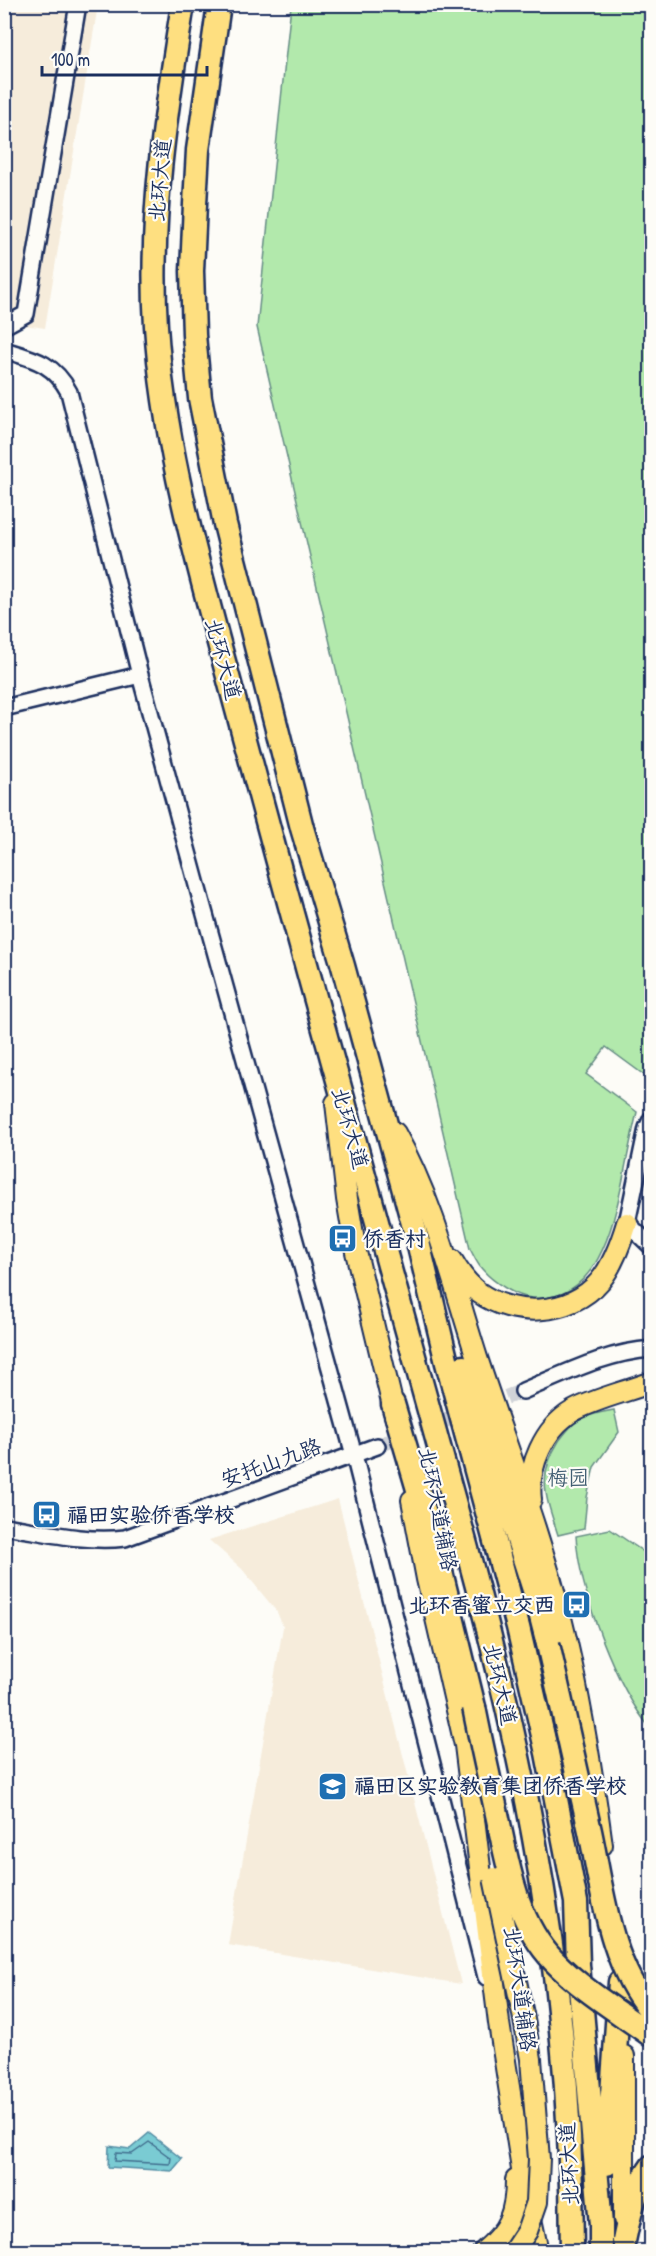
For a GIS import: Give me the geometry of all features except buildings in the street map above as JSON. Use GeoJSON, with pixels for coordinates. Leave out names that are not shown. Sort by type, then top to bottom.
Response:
{"type":"FeatureCollection","features":[{"type":"Feature","properties":{"kind":"highway","name":"北环大道"},"geometry":{"type":"LineString","coordinates":[[183,4],[158,175],[154,261],[156,324],[163,399],[174,465],[197,562],[332,1061],[476,1581],[523,1780],[535,1842],[556,1988],[571,2162],[572,2252]]}},
{"type":"Feature","properties":{"kind":"highway","name":"北环大道"},"geometry":{"type":"LineString","coordinates":[[219,4],[198,150],[195,204],[192,271],[194,335],[200,398],[225,524],[302,828],[418,1242],[447,1363],[518,1627],[563,1829],[576,1902],[579,1988],[602,2252]]}},
{"type":"Feature","properties":{"kind":"highway"},"geometry":{"type":"LineString","coordinates":[[418,1242],[466,1375],[487,1448],[535,1593],[618,1953],[637,1995],[651,2012]]}},
{"type":"Feature","properties":{"kind":"highway"},"geometry":{"type":"LineString","coordinates":[[393,1404],[436,1551],[474,1707],[507,1862],[525,1917],[536,1937],[554,1961],[651,2036]]}},
{"type":"Feature","properties":{"kind":"highway"},"geometry":{"type":"LineString","coordinates":[[601,2225],[620,1982]]}},
{"type":"Feature","properties":{"kind":"highway"},"geometry":{"type":"LineString","coordinates":[[625,2246],[632,2202],[640,2181],[651,2166]]}},
{"type":"Feature","properties":{"kind":"main road","name":"北环大道辅路"},"geometry":{"type":"LineString","coordinates":[[332,1061],[347,1200],[356,1252],[393,1404],[427,1579],[465,1745],[499,2023],[526,2195],[538,2252]]}},
{"type":"Feature","properties":{"kind":"main road"},"geometry":{"type":"LineString","coordinates":[[383,1112],[400,1143],[441,1241],[478,1361],[533,1520],[561,1620],[576,1687],[594,1784],[620,1982],[625,2117],[625,2246]]}},
{"type":"Feature","properties":{"kind":"main road"},"geometry":{"type":"LineString","coordinates":[[441,1241],[461,1276],[491,1300],[519,1308],[548,1309],[574,1301],[599,1282],[608,1270],[627,1223]]}},
{"type":"Feature","properties":{"kind":"main road"},"geometry":{"type":"LineString","coordinates":[[533,1520],[530,1494],[532,1470],[549,1434],[572,1412],[651,1382]]}},
{"type":"Feature","properties":{"kind":"main road"},"geometry":{"type":"LineString","coordinates":[[465,1745],[531,2059],[539,2158],[537,2202],[527,2231],[513,2252]]}},
{"type":"Feature","properties":{"kind":"main road"},"geometry":{"type":"LineString","coordinates":[[483,2252],[499,2238],[507,2227],[514,2206],[515,2120]]}},
{"type":"Feature","properties":{"kind":"street"},"geometry":{"type":"LineString","coordinates":[[4,326],[26,314],[78,4]]}},
{"type":"Feature","properties":{"kind":"street"},"geometry":{"type":"LineString","coordinates":[[4,350],[32,358],[52,368],[61,376],[69,392],[140,675],[354,1455],[499,2023]]}},
{"type":"Feature","properties":{"kind":"street"},"geometry":{"type":"LineString","coordinates":[[4,708],[140,675]]}},
{"type":"Feature","properties":{"kind":"street"},"geometry":{"type":"LineString","coordinates":[[651,1118],[627,1223],[651,1247]]}},
{"type":"Feature","properties":{"kind":"street"},"geometry":{"type":"LineString","coordinates":[[523,1391],[605,1358],[651,1349]]}},
{"type":"Feature","properties":{"kind":"street","name":"安托山九路"},"geometry":{"type":"LineString","coordinates":[[4,1526],[87,1539],[125,1538],[377,1446]]}},
{"type":"Feature","properties":{"kind":"shaded area"},"geometry":{"type":"Polygon","coordinates":[[[4,5],[98,5],[45,328],[5,322],[4,5]]]}},
{"type":"Feature","properties":{"kind":"shaded area","name":"福田区实验教育集团侨香学校"},"geometry":{"type":"Polygon","coordinates":[[[338,1499],[461,1984],[228,1945],[283,1627],[277,1612],[242,1569],[209,1540],[338,1499]]]}},
{"type":"Feature","properties":{"kind":"green space"},"geometry":{"type":"Polygon","coordinates":[[[291,5],[651,5],[651,1080],[606,1047],[586,1074],[637,1112],[619,1198],[607,1239],[587,1275],[572,1288],[554,1296],[532,1298],[505,1288],[482,1269],[470,1249],[257,327],[291,5]]]}},
{"type":"Feature","properties":{"kind":"green space","name":"梅园"},"geometry":{"type":"Polygon","coordinates":[[[614,1410],[619,1432],[594,1467],[587,1497],[584,1529],[558,1535],[545,1487],[547,1466],[552,1454],[559,1441],[579,1420],[614,1410]]]}},
{"type":"Feature","properties":{"kind":"green space"},"geometry":{"type":"Polygon","coordinates":[[[610,1529],[651,1557],[651,1729],[625,1689],[613,1664],[584,1583],[576,1536],[610,1529]]]}},
{"type":"Feature","properties":{"kind":"water"},"geometry":{"type":"Polygon","coordinates":[[[149,2133],[182,2159],[172,2171],[108,2167],[109,2146],[130,2149],[149,2133]]]}},
{"type":"Feature","properties":{"kind":"tunnel"},"geometry":{"type":"LineString","coordinates":[[377,1446],[523,1391]]}},
{"type":"Feature","properties":{"kind":"place","name":"侨香村"},"geometry":{"type":"Point","coordinates":[342,1239]}},
{"type":"Feature","properties":{"kind":"place","name":"福田实验侨香学校"},"geometry":{"type":"Point","coordinates":[46,1515]}},
{"type":"Feature","properties":{"kind":"place","name":"北环香蜜立交西"},"geometry":{"type":"Point","coordinates":[576,1605]}},
{"type":"Feature","properties":{"kind":"place","name":"福田区实验教育集团侨香学校"},"geometry":{"type":"Point","coordinates":[333,1786]}}]}
